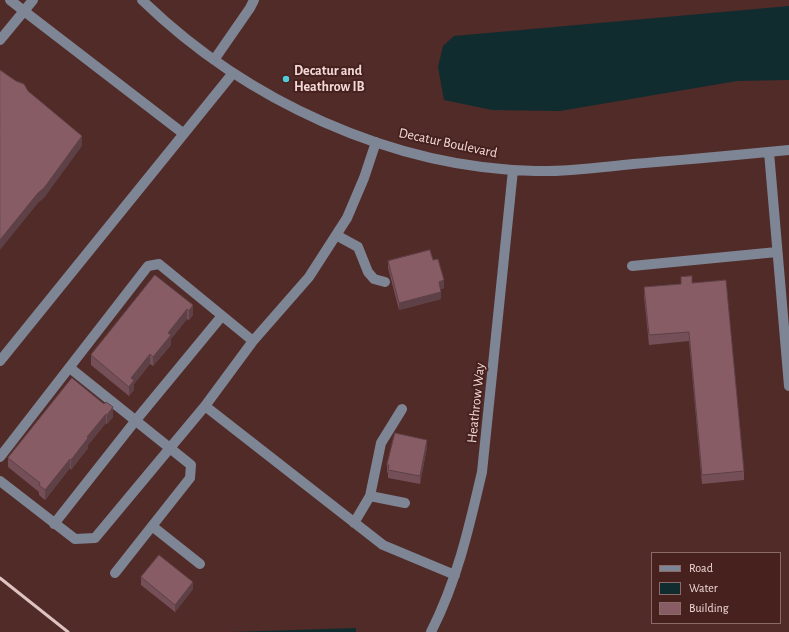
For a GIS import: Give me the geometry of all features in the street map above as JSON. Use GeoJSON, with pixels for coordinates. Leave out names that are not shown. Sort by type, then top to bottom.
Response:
{"type":"FeatureCollection","features":[{"type":"Feature","properties":{"kind":"street"},"geometry":{"type":"LineString","coordinates":[[10,0],[184,134]]}},
{"type":"Feature","properties":{"kind":"street"},"geometry":{"type":"LineString","coordinates":[[0,40],[32,0]]}},
{"type":"Feature","properties":{"kind":"street","name":"Decatur Boulevard"},"geometry":{"type":"LineString","coordinates":[[142,0],[182,36],[214,60],[233,73],[301,111],[376,142],[455,162],[513,170],[566,170],[789,150]]}},
{"type":"Feature","properties":{"kind":"street"},"geometry":{"type":"LineString","coordinates":[[214,60],[254,0]]}},
{"type":"Feature","properties":{"kind":"street"},"geometry":{"type":"LineString","coordinates":[[0,361],[233,73]]}},
{"type":"Feature","properties":{"kind":"street"},"geometry":{"type":"LineString","coordinates":[[0,481],[54,524],[75,538],[95,538],[169,446],[205,406],[253,341],[309,277],[347,218],[364,178],[376,142]]}},
{"type":"Feature","properties":{"kind":"street"},"geometry":{"type":"LineString","coordinates":[[768,152],[789,386]]}},
{"type":"Feature","properties":{"kind":"street","name":"Heathrow Way"},"geometry":{"type":"LineString","coordinates":[[431,632],[455,575],[474,513],[484,459],[513,170]]}},
{"type":"Feature","properties":{"kind":"street"},"geometry":{"type":"LineString","coordinates":[[336,235],[358,247],[368,272],[374,279],[385,282]]}},
{"type":"Feature","properties":{"kind":"street"},"geometry":{"type":"LineString","coordinates":[[632,266],[777,252]]}},
{"type":"Feature","properties":{"kind":"street"},"geometry":{"type":"LineString","coordinates":[[0,457],[148,266],[159,264],[253,341]]}},
{"type":"Feature","properties":{"kind":"street"},"geometry":{"type":"LineString","coordinates":[[54,524],[136,420],[222,317]]}},
{"type":"Feature","properties":{"kind":"street"},"geometry":{"type":"LineString","coordinates":[[70,368],[191,465],[190,478],[114,573]]}},
{"type":"Feature","properties":{"kind":"street"},"geometry":{"type":"LineString","coordinates":[[205,406],[354,524],[383,545],[455,575]]}},
{"type":"Feature","properties":{"kind":"street"},"geometry":{"type":"LineString","coordinates":[[354,524],[370,496],[381,443],[402,408]]}},
{"type":"Feature","properties":{"kind":"street"},"geometry":{"type":"LineString","coordinates":[[370,496],[405,503]]}},
{"type":"Feature","properties":{"kind":"street"},"geometry":{"type":"LineString","coordinates":[[152,526],[200,564]]}},
{"type":"Feature","properties":{"kind":"water"},"geometry":{"type":"Polygon","coordinates":[[[789,6],[789,80],[737,81],[560,111],[492,110],[444,100],[438,67],[443,46],[454,36],[789,6]]]}},
{"type":"Feature","properties":{"kind":"water"},"geometry":{"type":"Polygon","coordinates":[[[356,628],[356,632],[230,632],[356,628]]]}},
{"type":"Feature","properties":{"kind":"building"},"geometry":{"type":"Polygon","coordinates":[[[0,70],[16,81],[24,84],[28,91],[82,136],[44,188],[38,193],[0,240],[0,70]]]}},
{"type":"Feature","properties":{"kind":"building"},"geometry":{"type":"Polygon","coordinates":[[[430,250],[433,260],[438,259],[444,280],[439,282],[441,292],[399,303],[388,261],[430,250]]]}},
{"type":"Feature","properties":{"kind":"building"},"geometry":{"type":"Polygon","coordinates":[[[155,275],[193,305],[189,311],[187,309],[168,333],[171,335],[153,357],[150,354],[131,378],[134,380],[129,387],[91,355],[155,275]]]}},
{"type":"Feature","properties":{"kind":"building"},"geometry":{"type":"Polygon","coordinates":[[[692,276],[692,283],[726,280],[744,471],[702,475],[689,332],[649,335],[644,287],[681,284],[681,277],[692,276]]]}},
{"type":"Feature","properties":{"kind":"building"},"geometry":{"type":"Polygon","coordinates":[[[72,378],[104,404],[106,402],[113,407],[45,490],[39,485],[40,483],[8,458],[72,378]]]}},
{"type":"Feature","properties":{"kind":"building"},"geometry":{"type":"Polygon","coordinates":[[[395,433],[427,440],[420,476],[388,470],[389,465],[387,465],[395,433]]]}},
{"type":"Feature","properties":{"kind":"building"},"geometry":{"type":"Polygon","coordinates":[[[159,555],[193,582],[175,605],[141,577],[159,555]]]}},
{"type":"Feature","properties":{"kind":"railway"},"geometry":{"type":"LineString","coordinates":[[0,578],[68,632]]}},
{"type":"Feature","properties":{"kind":"place","name":"Decatur and Heathrow IB"},"geometry":{"type":"Point","coordinates":[286,79]}}]}
